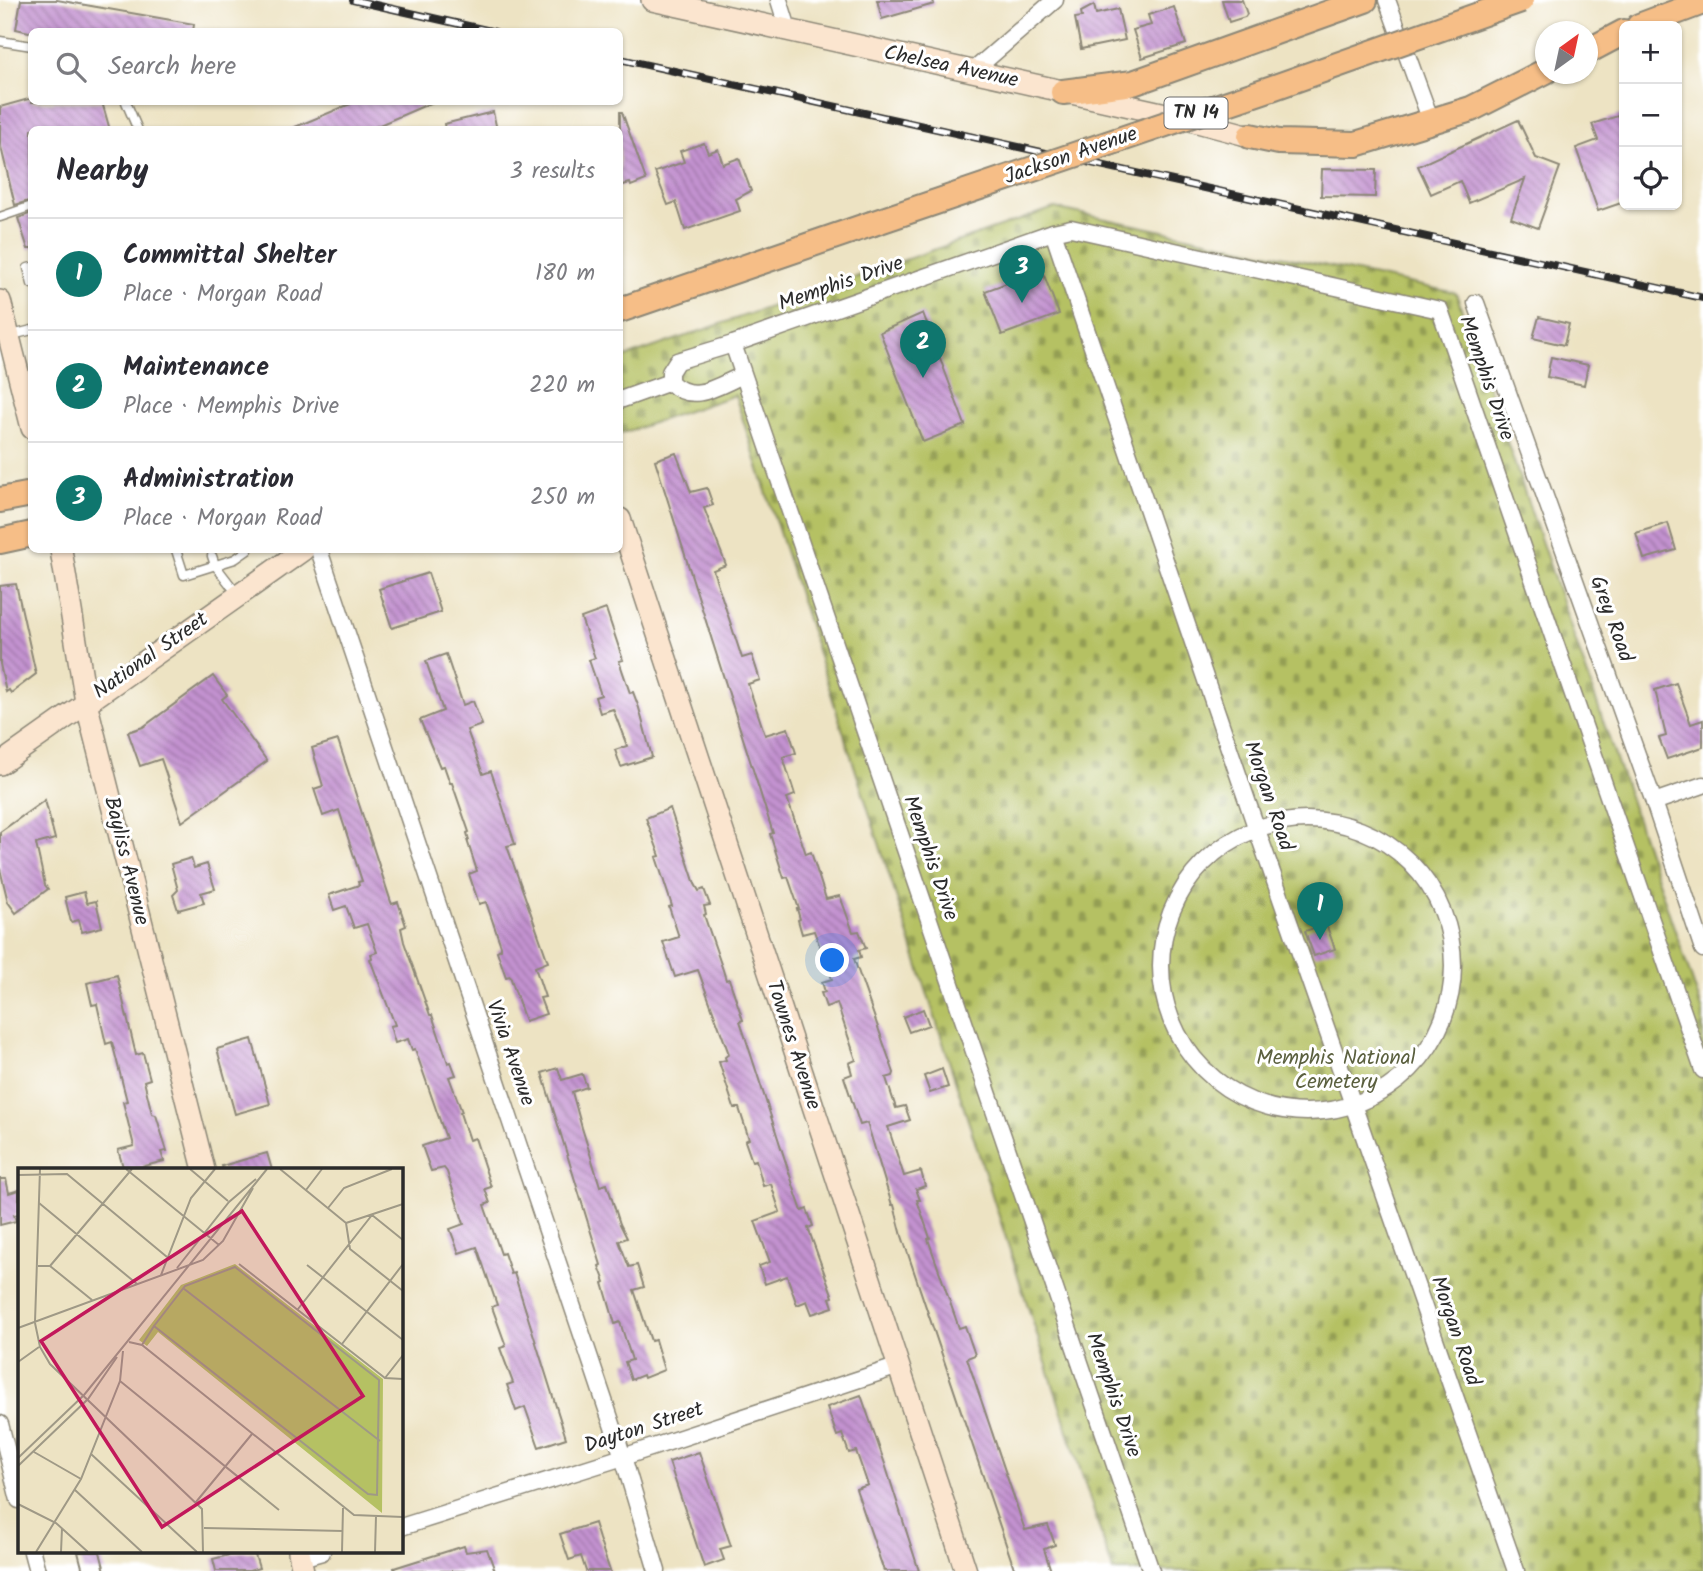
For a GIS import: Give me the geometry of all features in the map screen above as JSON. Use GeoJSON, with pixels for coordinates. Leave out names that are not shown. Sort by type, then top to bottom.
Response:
{"type":"FeatureCollection","features":[{"type":"Feature","properties":{"kind":"main road"},"geometry":{"type":"LineString","coordinates":[[1063,92],[1133,83],[1366,0]]}},
{"type":"Feature","properties":{"kind":"main road","name":"Jackson Avenue"},"geometry":{"type":"LineString","coordinates":[[623,309],[1272,88],[1521,0]]}},
{"type":"Feature","properties":{"kind":"main road"},"geometry":{"type":"LineString","coordinates":[[1652,21],[1703,2]]}},
{"type":"Feature","properties":{"kind":"main road"},"geometry":{"type":"LineString","coordinates":[[1598,45],[1619,35]]}},
{"type":"Feature","properties":{"kind":"main road"},"geometry":{"type":"LineString","coordinates":[[1250,136],[1279,142],[1356,144],[1471,109],[1535,76]]}},
{"type":"Feature","properties":{"kind":"main road"},"geometry":{"type":"LineString","coordinates":[[0,500],[28,495]]}},
{"type":"Feature","properties":{"kind":"main road"},"geometry":{"type":"LineString","coordinates":[[0,541],[28,535]]}},
{"type":"Feature","properties":{"kind":"street","name":"Chelsea Avenue"},"geometry":{"type":"LineString","coordinates":[[652,0],[1175,116],[1250,136]]}},
{"type":"Feature","properties":{"kind":"street"},"geometry":{"type":"LineString","coordinates":[[779,0],[789,32]]}},
{"type":"Feature","properties":{"kind":"street"},"geometry":{"type":"LineString","coordinates":[[972,72],[1055,0]]}},
{"type":"Feature","properties":{"kind":"street"},"geometry":{"type":"LineString","coordinates":[[1387,0],[1430,121]]}},
{"type":"Feature","properties":{"kind":"street","name":"Memphis Drive"},"geometry":{"type":"LineString","coordinates":[[1151,1571],[733,344],[1071,228],[1440,310],[1703,1070]]}},
{"type":"Feature","properties":{"kind":"street","name":"Morgan Road"},"geometry":{"type":"LineString","coordinates":[[1053,232],[1256,827],[1516,1571]]}},
{"type":"Feature","properties":{"kind":"street"},"geometry":{"type":"LineString","coordinates":[[0,301],[28,412]]}},
{"type":"Feature","properties":{"kind":"street","name":"Grey Road"},"geometry":{"type":"LineString","coordinates":[[1476,303],[1654,802],[1703,949]]}},
{"type":"Feature","properties":{"kind":"street"},"geometry":{"type":"LineString","coordinates":[[733,344],[677,361],[670,372],[670,382],[680,391],[694,395],[743,374]]}},
{"type":"Feature","properties":{"kind":"street"},"geometry":{"type":"LineString","coordinates":[[623,399],[670,382]]}},
{"type":"Feature","properties":{"kind":"street","name":"Townes Avenue"},"geometry":{"type":"LineString","coordinates":[[623,528],[966,1571]]}},
{"type":"Feature","properties":{"kind":"street","name":"Bayliss Avenue"},"geometry":{"type":"LineString","coordinates":[[61,553],[86,702],[203,1168]]}},
{"type":"Feature","properties":{"kind":"street","name":"Vivia Avenue"},"geometry":{"type":"LineString","coordinates":[[320,553],[623,1457],[657,1571]]}},
{"type":"Feature","properties":{"kind":"street","name":"National Street"},"geometry":{"type":"LineString","coordinates":[[0,764],[238,595],[289,554]]}},
{"type":"Feature","properties":{"kind":"street"},"geometry":{"type":"LineString","coordinates":[[1654,802],[1703,785]]}},
{"type":"Feature","properties":{"kind":"street"},"geometry":{"type":"LineString","coordinates":[[1302,818],[1348,824],[1390,844],[1424,877],[1446,918],[1454,963],[1448,1010],[1427,1051],[1395,1084],[1354,1106],[1303,1113],[1253,1103],[1210,1077],[1177,1037],[1161,989],[1161,938],[1179,891],[1212,852],[1256,827],[1302,818]]}},
{"type":"Feature","properties":{"kind":"street","name":"Dayton Street"},"geometry":{"type":"LineString","coordinates":[[402,1527],[899,1366]]}},
{"type":"Feature","properties":{"kind":"street"},"geometry":{"type":"LineString","coordinates":[[0,1424],[18,1496]]}},
{"type":"Feature","properties":{"kind":"street"},"geometry":{"type":"LineString","coordinates":[[33,1554],[37,1571]]}},
{"type":"Feature","properties":{"kind":"lane"},"geometry":{"type":"LineString","coordinates":[[0,41],[28,45]]}},
{"type":"Feature","properties":{"kind":"lane"},"geometry":{"type":"LineString","coordinates":[[127,105],[136,126]]}},
{"type":"Feature","properties":{"kind":"lane"},"geometry":{"type":"LineString","coordinates":[[0,217],[28,207]]}},
{"type":"Feature","properties":{"kind":"lane"},"geometry":{"type":"LineString","coordinates":[[9,336],[28,331]]}},
{"type":"Feature","properties":{"kind":"lane"},"geometry":{"type":"LineString","coordinates":[[177,553],[184,575],[214,561],[235,559],[244,553]]}},
{"type":"Feature","properties":{"kind":"lane"},"geometry":{"type":"LineString","coordinates":[[214,561],[238,595]]}},
{"type":"Feature","properties":{"kind":"green space","name":"Memphis National Cemetery"},"geometry":{"type":"Polygon","coordinates":[[[1054,208],[1456,293],[1703,1012],[1703,1571],[1113,1571],[735,395],[623,433],[623,358],[1054,208]]]}},
{"type":"Feature","properties":{"kind":"building"},"geometry":{"type":"Polygon","coordinates":[[[21,0],[57,0],[194,24],[194,28],[28,28],[28,32],[16,29],[21,0]]]}},
{"type":"Feature","properties":{"kind":"building"},"geometry":{"type":"Polygon","coordinates":[[[877,0],[933,0],[934,4],[882,19],[877,0]]]}},
{"type":"Feature","properties":{"kind":"building"},"geometry":{"type":"Polygon","coordinates":[[[1222,0],[1242,0],[1247,14],[1229,22],[1222,0]]]}},
{"type":"Feature","properties":{"kind":"building"},"geometry":{"type":"Polygon","coordinates":[[[1094,5],[1096,14],[1118,9],[1125,40],[1081,49],[1075,18],[1082,17],[1081,12],[1094,5]]]}},
{"type":"Feature","properties":{"kind":"building"},"geometry":{"type":"Polygon","coordinates":[[[1174,7],[1186,44],[1142,58],[1133,30],[1151,25],[1148,15],[1174,7]]]}},
{"type":"Feature","properties":{"kind":"building"},"geometry":{"type":"Polygon","coordinates":[[[28,99],[28,105],[103,105],[109,126],[28,126],[28,201],[15,205],[0,143],[0,107],[28,99]]]}},
{"type":"Feature","properties":{"kind":"building"},"geometry":{"type":"Polygon","coordinates":[[[348,105],[426,105],[377,126],[298,126],[348,105]]]}},
{"type":"Feature","properties":{"kind":"building"},"geometry":{"type":"Polygon","coordinates":[[[493,112],[496,126],[444,126],[493,112]]]}},
{"type":"Feature","properties":{"kind":"building"},"geometry":{"type":"Polygon","coordinates":[[[622,112],[646,180],[631,186],[630,183],[623,185],[623,126],[620,126],[622,112]]]}},
{"type":"Feature","properties":{"kind":"building"},"geometry":{"type":"Polygon","coordinates":[[[1619,116],[1619,204],[1598,211],[1576,148],[1598,140],[1592,124],[1619,116]]]}},
{"type":"Feature","properties":{"kind":"building"},"geometry":{"type":"Polygon","coordinates":[[[1518,120],[1536,158],[1560,167],[1538,228],[1511,218],[1525,179],[1469,203],[1460,181],[1431,194],[1418,166],[1518,120]]]}},
{"type":"Feature","properties":{"kind":"building"},"geometry":{"type":"Polygon","coordinates":[[[704,143],[708,153],[718,149],[723,164],[739,158],[751,191],[736,199],[740,211],[685,230],[676,202],[668,205],[655,172],[684,162],[680,151],[704,143]]]}},
{"type":"Feature","properties":{"kind":"building"},"geometry":{"type":"Polygon","coordinates":[[[1322,169],[1376,170],[1375,197],[1321,196],[1322,169]]]}},
{"type":"Feature","properties":{"kind":"building"},"geometry":{"type":"Polygon","coordinates":[[[28,214],[28,249],[18,218],[28,214]]]}},
{"type":"Feature","properties":{"kind":"building"},"geometry":{"type":"Polygon","coordinates":[[[1042,270],[1059,314],[1002,335],[985,291],[1042,270]]]}},
{"type":"Feature","properties":{"kind":"building"},"geometry":{"type":"Polygon","coordinates":[[[923,313],[965,425],[923,442],[880,332],[923,313]]]}},
{"type":"Feature","properties":{"kind":"building"},"geometry":{"type":"Polygon","coordinates":[[[1539,317],[1569,324],[1564,345],[1533,338],[1539,317]]]}},
{"type":"Feature","properties":{"kind":"building"},"geometry":{"type":"Polygon","coordinates":[[[1551,357],[1588,365],[1584,385],[1547,377],[1551,357]]]}},
{"type":"Feature","properties":{"kind":"building"},"geometry":{"type":"Polygon","coordinates":[[[676,453],[691,492],[707,488],[713,505],[704,508],[726,565],[713,570],[742,658],[752,655],[760,680],[748,684],[765,735],[788,728],[796,753],[783,757],[795,795],[787,798],[806,854],[811,852],[826,899],[840,896],[853,932],[859,931],[866,948],[859,950],[861,957],[854,959],[894,1073],[886,1078],[896,1108],[905,1106],[910,1120],[888,1127],[904,1176],[921,1171],[925,1186],[916,1189],[920,1200],[917,1200],[930,1238],[928,1239],[959,1328],[965,1326],[975,1355],[967,1358],[1025,1530],[1048,1525],[1055,1545],[1044,1549],[1051,1571],[1015,1571],[902,1236],[867,1123],[860,1125],[844,1077],[852,1074],[849,1063],[856,1060],[837,1003],[826,1007],[821,993],[825,992],[822,982],[832,979],[814,931],[802,934],[798,920],[799,909],[788,877],[784,878],[770,834],[773,833],[655,460],[676,453]]]}},
{"type":"Feature","properties":{"kind":"building"},"geometry":{"type":"Polygon","coordinates":[[[1668,523],[1676,550],[1644,559],[1636,533],[1668,523]]]}},
{"type":"Feature","properties":{"kind":"building"},"geometry":{"type":"Polygon","coordinates":[[[428,573],[441,612],[392,628],[379,589],[428,573]]]}},
{"type":"Feature","properties":{"kind":"building"},"geometry":{"type":"Polygon","coordinates":[[[16,584],[36,674],[11,693],[9,690],[6,692],[0,664],[0,586],[16,584]]]}},
{"type":"Feature","properties":{"kind":"building"},"geometry":{"type":"Polygon","coordinates":[[[606,609],[623,660],[619,661],[630,693],[633,692],[639,708],[652,757],[621,767],[615,750],[627,746],[613,709],[600,713],[595,697],[601,695],[589,660],[595,658],[581,618],[606,609]]]}},
{"type":"Feature","properties":{"kind":"building"},"geometry":{"type":"Polygon","coordinates":[[[446,654],[463,705],[473,701],[482,725],[467,730],[483,774],[491,771],[515,844],[507,846],[548,962],[535,967],[545,997],[540,998],[546,1014],[525,1021],[510,976],[506,977],[497,951],[501,946],[486,902],[479,904],[469,874],[477,871],[467,840],[469,832],[452,783],[444,766],[440,767],[420,720],[443,711],[426,661],[446,654]]]}},
{"type":"Feature","properties":{"kind":"building"},"geometry":{"type":"Polygon","coordinates":[[[213,676],[227,695],[222,699],[267,761],[182,822],[161,759],[140,766],[128,732],[143,727],[213,676]]]}},
{"type":"Feature","properties":{"kind":"building"},"geometry":{"type":"Polygon","coordinates":[[[1676,683],[1691,724],[1703,720],[1703,747],[1667,759],[1659,738],[1666,736],[1655,690],[1676,683]]]}},
{"type":"Feature","properties":{"kind":"building"},"geometry":{"type":"Polygon","coordinates":[[[338,740],[391,902],[398,902],[406,926],[401,928],[404,942],[448,1063],[451,1062],[456,1075],[449,1077],[462,1112],[460,1113],[469,1140],[475,1138],[491,1187],[485,1189],[490,1203],[484,1205],[501,1254],[504,1253],[511,1274],[514,1273],[566,1438],[539,1447],[525,1407],[516,1411],[507,1385],[513,1383],[500,1348],[506,1346],[492,1307],[497,1305],[477,1247],[459,1253],[450,1229],[464,1224],[447,1172],[444,1168],[431,1171],[422,1146],[446,1138],[415,1049],[412,1050],[408,1039],[395,1043],[390,1026],[395,1025],[370,959],[371,954],[377,952],[367,924],[354,928],[346,906],[334,910],[329,895],[359,885],[358,882],[362,881],[339,810],[323,816],[314,789],[323,786],[312,748],[338,740]]]}},
{"type":"Feature","properties":{"kind":"building"},"geometry":{"type":"Polygon","coordinates":[[[45,800],[55,839],[36,844],[48,889],[16,913],[8,902],[0,869],[0,832],[45,800]]]}},
{"type":"Feature","properties":{"kind":"building"},"geometry":{"type":"Polygon","coordinates":[[[670,808],[695,884],[699,891],[704,889],[710,905],[704,906],[704,915],[743,1020],[740,1021],[797,1197],[802,1211],[807,1209],[813,1226],[808,1228],[833,1297],[830,1298],[833,1307],[812,1314],[807,1301],[797,1305],[787,1276],[765,1284],[759,1266],[770,1262],[755,1221],[780,1212],[771,1184],[763,1186],[756,1160],[752,1161],[745,1141],[749,1139],[739,1108],[734,1108],[719,1062],[726,1060],[725,1057],[729,1054],[698,970],[675,977],[663,942],[679,937],[656,857],[660,856],[646,818],[670,808]]]}},
{"type":"Feature","properties":{"kind":"building"},"geometry":{"type":"Polygon","coordinates":[[[191,858],[194,868],[207,864],[215,889],[201,893],[204,903],[178,910],[173,895],[178,890],[171,864],[191,858]]]}},
{"type":"Feature","properties":{"kind":"building"},"geometry":{"type":"Polygon","coordinates":[[[84,892],[87,903],[96,901],[102,927],[82,932],[79,920],[71,922],[65,897],[84,892]]]}},
{"type":"Feature","properties":{"kind":"building"},"geometry":{"type":"Polygon","coordinates":[[[1326,924],[1335,949],[1314,956],[1305,931],[1326,924]]]}},
{"type":"Feature","properties":{"kind":"building"},"geometry":{"type":"Polygon","coordinates":[[[117,975],[136,1055],[143,1053],[150,1079],[144,1081],[152,1114],[156,1115],[167,1151],[161,1152],[164,1161],[138,1168],[123,1168],[118,1150],[134,1146],[123,1102],[127,1101],[112,1042],[106,1044],[97,1004],[92,1005],[87,983],[117,975]]]}},
{"type":"Feature","properties":{"kind":"building"},"geometry":{"type":"Polygon","coordinates":[[[923,1009],[929,1025],[909,1032],[903,1017],[923,1009]]]}},
{"type":"Feature","properties":{"kind":"building"},"geometry":{"type":"Polygon","coordinates":[[[252,1039],[270,1104],[235,1114],[217,1049],[252,1039]]]}},
{"type":"Feature","properties":{"kind":"building"},"geometry":{"type":"Polygon","coordinates":[[[558,1068],[562,1080],[582,1074],[587,1087],[572,1092],[582,1128],[600,1186],[607,1184],[627,1238],[619,1241],[629,1267],[637,1265],[644,1287],[634,1290],[651,1341],[655,1340],[664,1370],[644,1378],[643,1375],[631,1380],[625,1362],[632,1360],[620,1322],[615,1324],[603,1283],[601,1265],[542,1073],[558,1068]]]}},
{"type":"Feature","properties":{"kind":"building"},"geometry":{"type":"Polygon","coordinates":[[[942,1069],[948,1087],[930,1093],[924,1076],[942,1069]]]}},
{"type":"Feature","properties":{"kind":"building"},"geometry":{"type":"Polygon","coordinates":[[[267,1153],[271,1168],[222,1168],[267,1153]]]}},
{"type":"Feature","properties":{"kind":"building"},"geometry":{"type":"Polygon","coordinates":[[[0,1179],[6,1179],[9,1193],[18,1190],[18,1214],[14,1215],[16,1221],[0,1225],[0,1179]]]}},
{"type":"Feature","properties":{"kind":"building"},"geometry":{"type":"Polygon","coordinates":[[[861,1395],[919,1571],[884,1571],[856,1489],[868,1485],[856,1451],[849,1453],[842,1434],[837,1436],[827,1407],[861,1395]]]}},
{"type":"Feature","properties":{"kind":"building"},"geometry":{"type":"Polygon","coordinates":[[[699,1452],[731,1546],[720,1549],[724,1560],[704,1567],[669,1462],[699,1452]]]}},
{"type":"Feature","properties":{"kind":"building"},"geometry":{"type":"Polygon","coordinates":[[[594,1523],[610,1571],[586,1571],[581,1556],[569,1560],[560,1534],[594,1523]]]}},
{"type":"Feature","properties":{"kind":"building"},"geometry":{"type":"Polygon","coordinates":[[[464,1546],[466,1552],[487,1549],[495,1571],[395,1571],[394,1568],[464,1546]]]}},
{"type":"Feature","properties":{"kind":"building"},"geometry":{"type":"Polygon","coordinates":[[[79,1554],[101,1554],[105,1571],[83,1571],[79,1554]]]}},
{"type":"Feature","properties":{"kind":"building"},"geometry":{"type":"Polygon","coordinates":[[[233,1554],[255,1554],[259,1568],[249,1571],[216,1571],[213,1559],[233,1554]]]}},
{"type":"Feature","properties":{"kind":"railway"},"geometry":{"type":"LineString","coordinates":[[353,0],[477,28]]}},
{"type":"Feature","properties":{"kind":"railway"},"geometry":{"type":"LineString","coordinates":[[623,60],[1703,298]]}},
{"type":"Feature","properties":{"kind":"place","name":"Administration"},"geometry":{"type":"Point","coordinates":[1022,303]}},
{"type":"Feature","properties":{"kind":"place","name":"Maintenance"},"geometry":{"type":"Point","coordinates":[923,378]}},
{"type":"Feature","properties":{"kind":"place","name":"Committal Shelter"},"geometry":{"type":"Point","coordinates":[1320,940]}}]}
